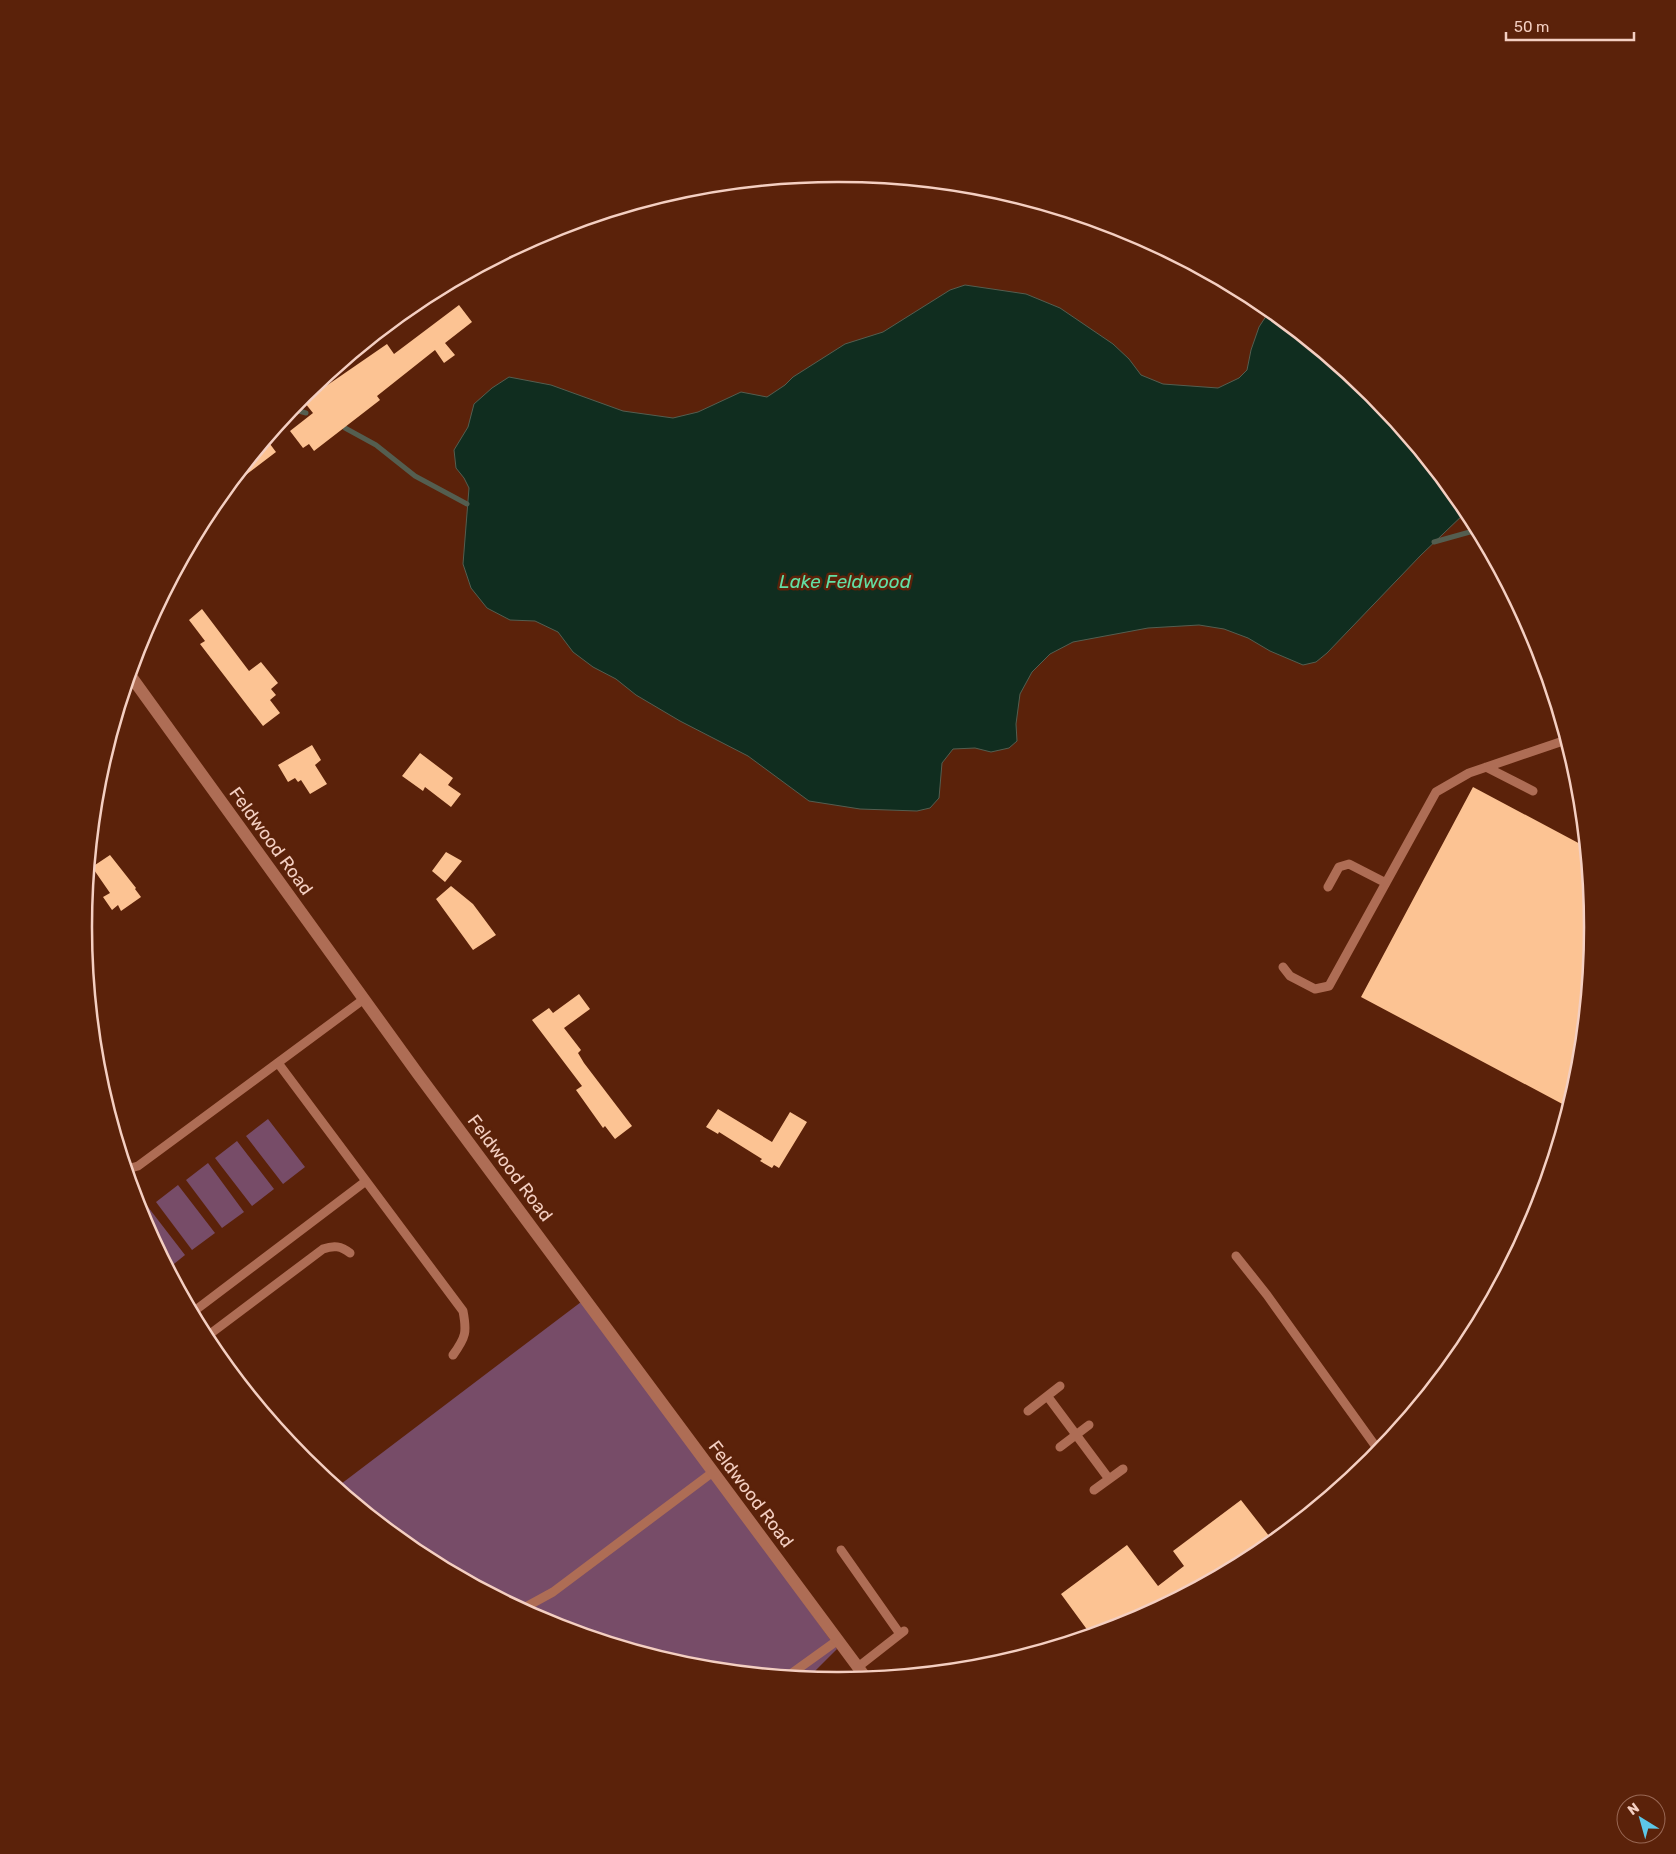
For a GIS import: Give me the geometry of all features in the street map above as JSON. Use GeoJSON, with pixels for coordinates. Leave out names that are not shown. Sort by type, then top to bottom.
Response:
{"type":"FeatureCollection","features":[{"type":"Feature","properties":{"kind":"street","name":"Feldwood Road"},"geometry":{"type":"LineString","coordinates":[[134,682],[364,1000],[861,1672]]}},
{"type":"Feature","properties":{"kind":"lane"},"geometry":{"type":"LineString","coordinates":[[1283,967],[1290,976],[1315,989],[1329,986],[1436,792],[1469,773],[1560,742]]}},
{"type":"Feature","properties":{"kind":"lane"},"geometry":{"type":"LineString","coordinates":[[1486,768],[1532,791]]}},
{"type":"Feature","properties":{"kind":"lane"},"geometry":{"type":"LineString","coordinates":[[1328,886],[1339,867],[1349,864],[1386,883]]}},
{"type":"Feature","properties":{"kind":"lane"},"geometry":{"type":"LineString","coordinates":[[132,1168],[138,1166],[364,1000]]}},
{"type":"Feature","properties":{"kind":"lane"},"geometry":{"type":"LineString","coordinates":[[278,1063],[463,1311],[466,1325],[463,1340],[453,1355]]}},
{"type":"Feature","properties":{"kind":"lane"},"geometry":{"type":"LineString","coordinates":[[197,1309],[366,1181]]}},
{"type":"Feature","properties":{"kind":"lane"},"geometry":{"type":"LineString","coordinates":[[212,1332],[323,1249],[333,1246],[344,1248],[350,1253]]}},
{"type":"Feature","properties":{"kind":"lane"},"geometry":{"type":"LineString","coordinates":[[1236,1256],[1267,1295],[1374,1444]]}},
{"type":"Feature","properties":{"kind":"lane"},"geometry":{"type":"LineString","coordinates":[[1028,1411],[1060,1386]]}},
{"type":"Feature","properties":{"kind":"lane"},"geometry":{"type":"LineString","coordinates":[[1048,1396],[1109,1479]]}},
{"type":"Feature","properties":{"kind":"lane"},"geometry":{"type":"LineString","coordinates":[[1060,1448],[1089,1425]]}},
{"type":"Feature","properties":{"kind":"lane"},"geometry":{"type":"LineString","coordinates":[[1094,1490],[1123,1469]]}},
{"type":"Feature","properties":{"kind":"lane"},"geometry":{"type":"LineString","coordinates":[[529,1605],[553,1592],[713,1472]]}},
{"type":"Feature","properties":{"kind":"lane"},"geometry":{"type":"LineString","coordinates":[[841,1550],[902,1633],[858,1668]]}},
{"type":"Feature","properties":{"kind":"lane"},"geometry":{"type":"LineString","coordinates":[[795,1671],[838,1640]]}},
{"type":"Feature","properties":{"kind":"shaded area"},"geometry":{"type":"Polygon","coordinates":[[[268,1119],[305,1167],[283,1184],[246,1136],[268,1119]]]}},
{"type":"Feature","properties":{"kind":"shaded area"},"geometry":{"type":"Polygon","coordinates":[[[237,1141],[274,1189],[252,1206],[215,1158],[237,1141]]]}},
{"type":"Feature","properties":{"kind":"shaded area"},"geometry":{"type":"Polygon","coordinates":[[[208,1163],[244,1212],[222,1228],[186,1180],[208,1163]]]}},
{"type":"Feature","properties":{"kind":"shaded area"},"geometry":{"type":"Polygon","coordinates":[[[178,1185],[215,1233],[192,1250],[156,1202],[178,1185]]]}},
{"type":"Feature","properties":{"kind":"shaded area"},"geometry":{"type":"Polygon","coordinates":[[[147,1208],[185,1255],[173,1265],[169,1257],[147,1208]]]}},
{"type":"Feature","properties":{"kind":"shaded area"},"geometry":{"type":"Polygon","coordinates":[[[585,1299],[837,1649],[814,1672],[789,1671],[693,1658],[645,1647],[598,1633],[508,1596],[465,1573],[424,1547],[384,1518],[342,1483],[585,1299]]]}},
{"type":"Feature","properties":{"kind":"water","name":"Lake Feldwood"},"geometry":{"type":"Polygon","coordinates":[[[965,285],[1026,294],[1060,308],[1113,344],[1129,359],[1141,375],[1163,384],[1218,388],[1239,378],[1247,370],[1251,350],[1259,327],[1266,317],[1330,367],[1365,400],[1398,435],[1429,473],[1461,517],[1316,662],[1303,665],[1270,651],[1248,638],[1224,629],[1199,625],[1148,628],[1073,642],[1050,654],[1032,672],[1020,694],[1016,724],[1017,741],[1009,748],[991,752],[975,748],[953,749],[942,763],[939,798],[930,808],[917,811],[860,809],[809,801],[748,756],[680,721],[636,695],[616,679],[593,667],[573,652],[558,632],[535,621],[510,620],[487,608],[471,588],[463,564],[469,488],[456,468],[454,450],[468,427],[474,404],[492,388],[509,377],[551,385],[623,411],[673,418],[698,412],[741,392],[767,397],[793,377],[845,344],[883,332],[950,290],[965,285]]]}},
{"type":"Feature","properties":{"kind":"building"},"geometry":{"type":"Polygon","coordinates":[[[459,305],[472,322],[445,343],[455,355],[444,363],[435,350],[377,396],[380,400],[314,451],[309,444],[303,448],[290,431],[313,413],[306,405],[311,400],[325,387],[387,344],[394,354],[459,305]]]}},
{"type":"Feature","properties":{"kind":"building"},"geometry":{"type":"Polygon","coordinates":[[[270,444],[276,452],[245,475],[270,444]]]}},
{"type":"Feature","properties":{"kind":"building"},"geometry":{"type":"Polygon","coordinates":[[[202,609],[249,671],[261,662],[278,683],[271,689],[276,695],[270,700],[280,713],[263,726],[200,644],[205,641],[189,620],[202,609]]]}},
{"type":"Feature","properties":{"kind":"building"},"geometry":{"type":"Polygon","coordinates":[[[312,745],[321,760],[315,765],[327,784],[310,794],[301,780],[298,782],[295,778],[288,782],[278,765],[312,745]]]}},
{"type":"Feature","properties":{"kind":"building"},"geometry":{"type":"Polygon","coordinates":[[[420,753],[453,778],[448,785],[461,794],[451,807],[425,787],[423,791],[402,776],[420,753]]]}},
{"type":"Feature","properties":{"kind":"building"},"geometry":{"type":"Polygon","coordinates":[[[1473,787],[1578,843],[1584,927],[1582,976],[1577,1024],[1562,1104],[1361,997],[1473,787]]]}},
{"type":"Feature","properties":{"kind":"building"},"geometry":{"type":"Polygon","coordinates":[[[446,852],[462,861],[445,882],[432,871],[446,852]]]}},
{"type":"Feature","properties":{"kind":"building"},"geometry":{"type":"Polygon","coordinates":[[[110,855],[141,897],[121,911],[118,905],[112,910],[103,897],[110,893],[95,871],[95,865],[110,855]]]}},
{"type":"Feature","properties":{"kind":"building"},"geometry":{"type":"Polygon","coordinates":[[[451,886],[473,904],[496,935],[473,950],[436,899],[451,886]]]}},
{"type":"Feature","properties":{"kind":"building"},"geometry":{"type":"Polygon","coordinates":[[[579,994],[590,1009],[564,1028],[581,1050],[578,1053],[584,1063],[632,1126],[615,1139],[605,1126],[603,1128],[576,1090],[582,1086],[532,1020],[549,1008],[553,1013],[579,994]]]}},
{"type":"Feature","properties":{"kind":"building"},"geometry":{"type":"Polygon","coordinates":[[[718,1109],[772,1142],[790,1112],[807,1122],[779,1168],[774,1165],[772,1168],[760,1161],[762,1159],[719,1132],[718,1134],[706,1127],[718,1109]]]}},
{"type":"Feature","properties":{"kind":"building"},"geometry":{"type":"Polygon","coordinates":[[[1241,1500],[1268,1535],[1211,1573],[1168,1596],[1087,1630],[1061,1594],[1127,1545],[1158,1586],[1184,1566],[1173,1551],[1241,1500]]]}},
{"type":"Feature","properties":{"kind":"waterway"},"geometry":{"type":"LineString","coordinates":[[300,411],[306,413]]}},
{"type":"Feature","properties":{"kind":"waterway"},"geometry":{"type":"LineString","coordinates":[[345,428],[376,445],[415,476],[467,504]]}},
{"type":"Feature","properties":{"kind":"waterway"},"geometry":{"type":"LineString","coordinates":[[1434,542],[1470,532]]}}]}
